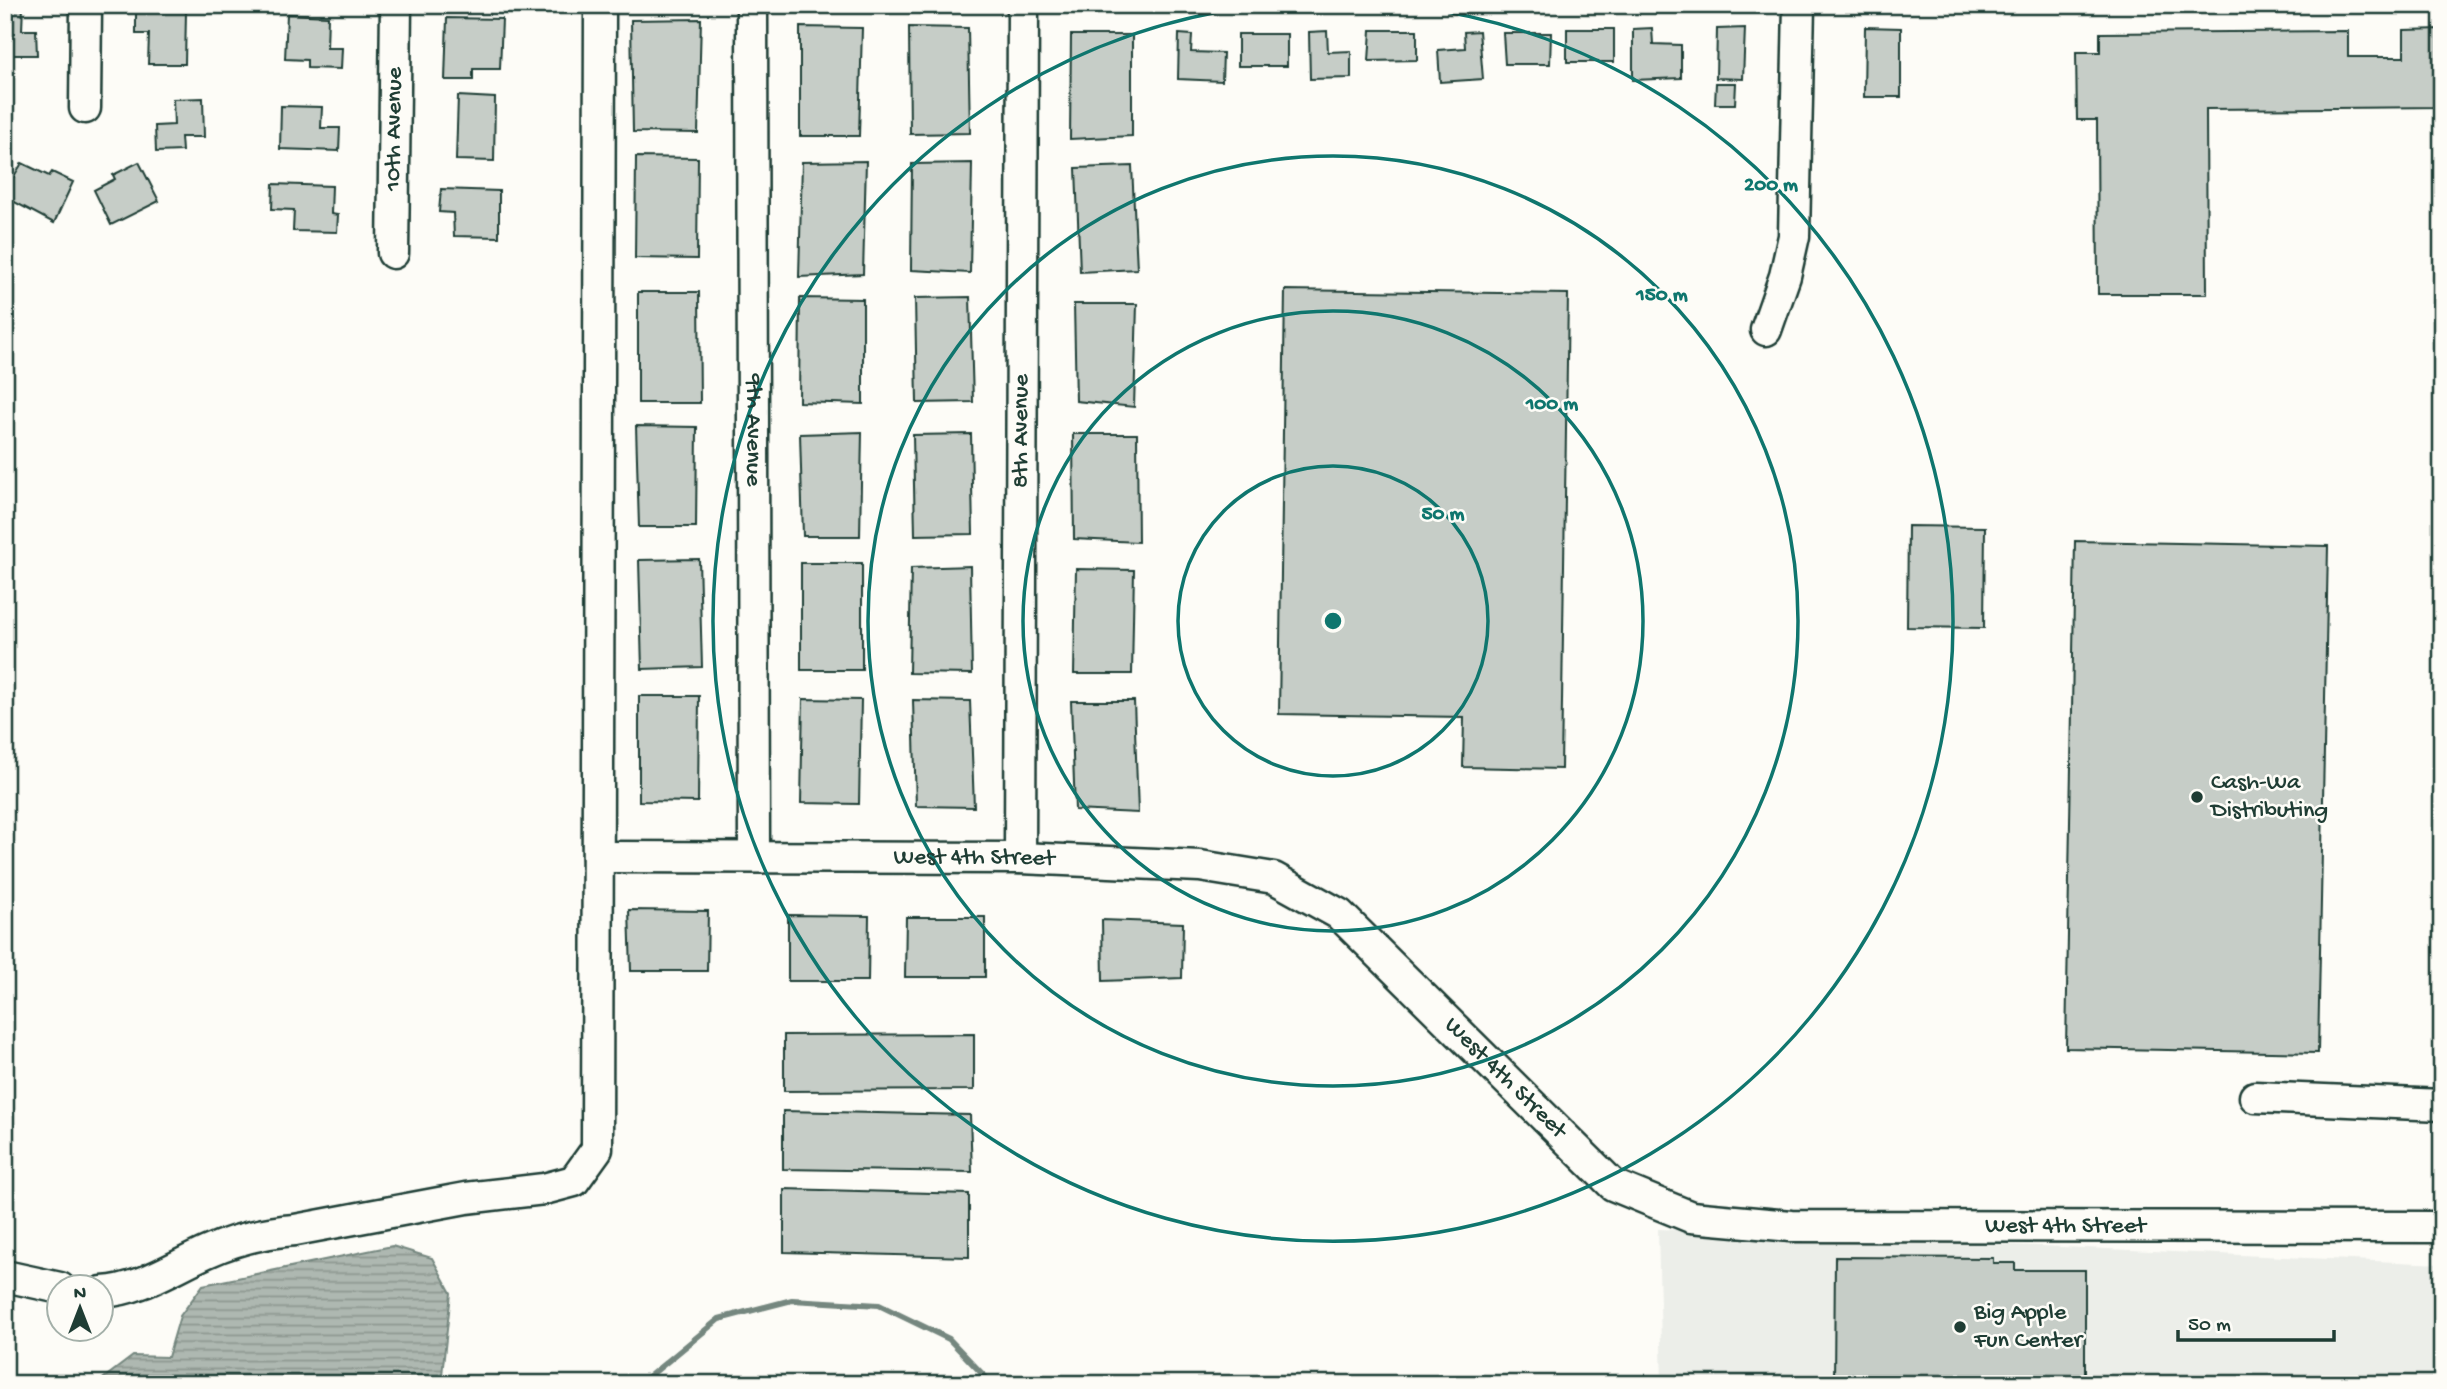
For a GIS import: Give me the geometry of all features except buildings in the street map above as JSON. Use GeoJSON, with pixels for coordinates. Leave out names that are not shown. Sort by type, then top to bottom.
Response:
{"type":"FeatureCollection","features":[{"type":"Feature","properties":{"kind":"street"},"geometry":{"type":"LineString","coordinates":[[85,107],[86,5]]}},
{"type":"Feature","properties":{"kind":"street","name":"10th Avenue"},"geometry":{"type":"LineString","coordinates":[[393,253],[396,5]]}},
{"type":"Feature","properties":{"kind":"street"},"geometry":{"type":"LineString","coordinates":[[116,1288],[158,1277],[209,1251],[272,1231],[295,1230],[466,1198],[544,1189],[574,1181],[597,1149],[600,5]]}},
{"type":"Feature","properties":{"kind":"street","name":"9th Avenue"},"geometry":{"type":"LineString","coordinates":[[752,5],[754,856]]}},
{"type":"Feature","properties":{"kind":"street","name":"8th Avenue"},"geometry":{"type":"LineString","coordinates":[[1020,858],[1023,5]]}},
{"type":"Feature","properties":{"kind":"street"},"geometry":{"type":"LineString","coordinates":[[1766,330],[1785,276],[1794,236],[1799,5]]}},
{"type":"Feature","properties":{"kind":"street","name":"West 4th Street"},"geometry":{"type":"LineString","coordinates":[[598,857],[1020,858],[1200,866],[1275,877],[1339,914],[1613,1185],[1691,1217],[1791,1226],[2442,1227]]}},
{"type":"Feature","properties":{"kind":"street"},"geometry":{"type":"LineString","coordinates":[[2255,1097],[2442,1105]]}},
{"type":"Feature","properties":{"kind":"street"},"geometry":{"type":"LineString","coordinates":[[5,1276],[46,1285]]}},
{"type":"Feature","properties":{"kind":"shaded area"},"geometry":{"type":"Polygon","coordinates":[[[1658,1229],[2442,1264],[2442,1384],[1662,1384],[1658,1229]]]}},
{"type":"Feature","properties":{"kind":"shaded area"},"geometry":{"type":"Polygon","coordinates":[[[392,1246],[432,1258],[451,1293],[441,1384],[96,1384],[133,1356],[168,1357],[180,1316],[203,1285],[392,1246]]]}},
{"type":"Feature","properties":{"kind":"waterway"},"geometry":{"type":"LineString","coordinates":[[640,1384],[719,1319],[792,1300],[879,1305],[949,1339],[992,1384]]}},
{"type":"Feature","properties":{"kind":"place","name":"Cash-Wa Distributing"},"geometry":{"type":"Point","coordinates":[2197,797]}},
{"type":"Feature","properties":{"kind":"place","name":"Big Apple Fun Center"},"geometry":{"type":"Point","coordinates":[1960,1327]}}]}
